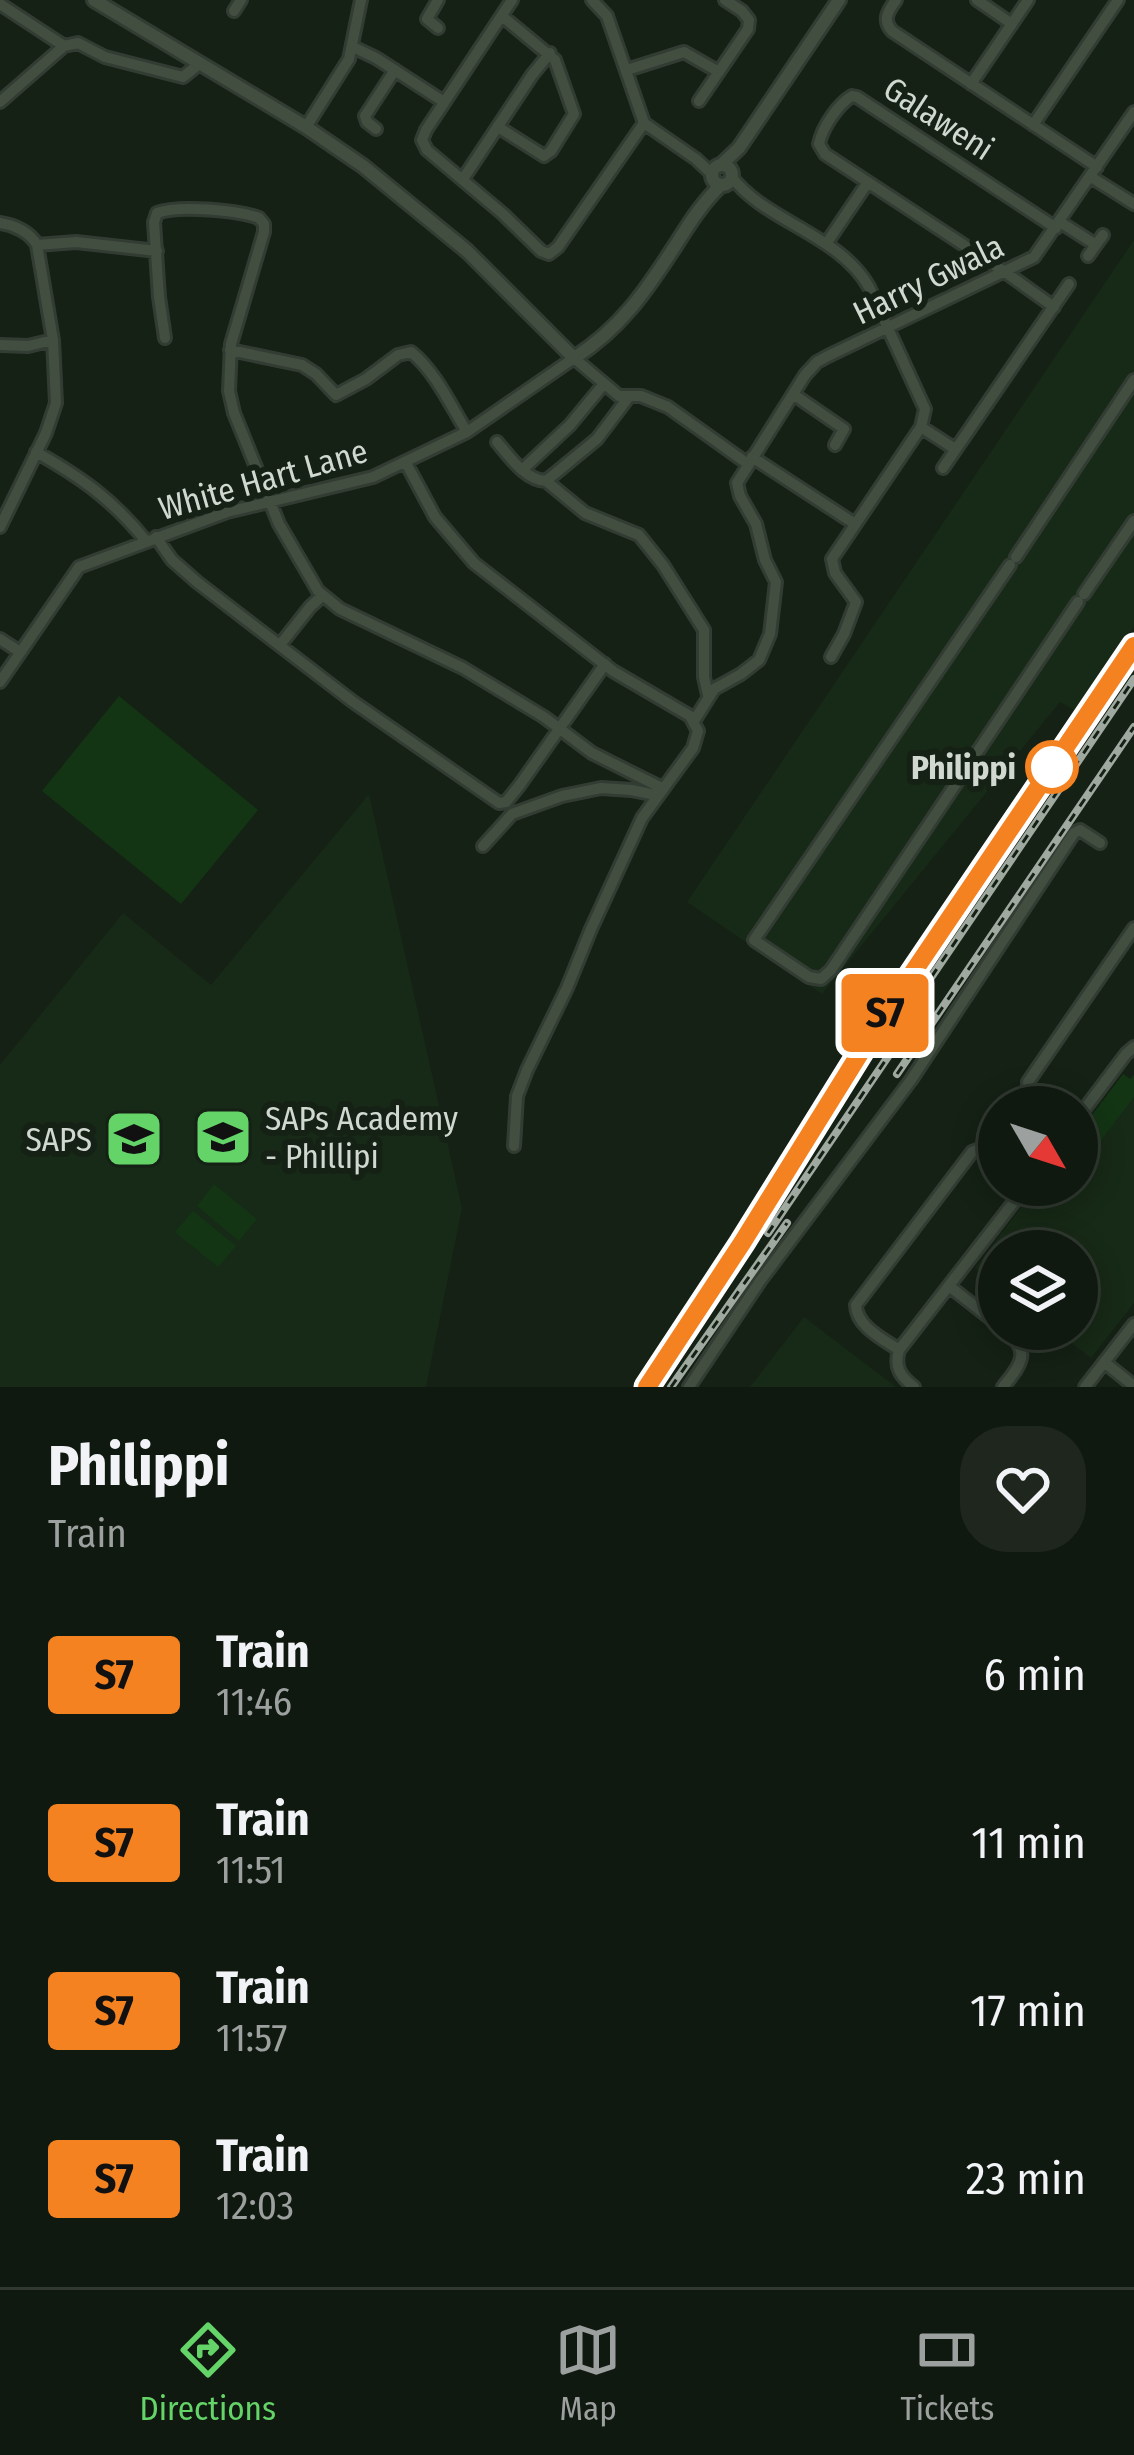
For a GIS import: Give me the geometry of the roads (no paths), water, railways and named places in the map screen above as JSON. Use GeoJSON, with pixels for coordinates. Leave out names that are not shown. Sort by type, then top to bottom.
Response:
{"type":"FeatureCollection","features":[{"type":"Feature","properties":{"kind":"street"},"geometry":{"type":"LineString","coordinates":[[94,0],[306,127],[378,178],[467,251],[603,385],[619,396],[640,396],[668,407],[854,524]]}},
{"type":"Feature","properties":{"kind":"street"},"geometry":{"type":"LineString","coordinates":[[306,127],[353,47],[361,0]]}},
{"type":"Feature","properties":{"kind":"street"},"geometry":{"type":"LineString","coordinates":[[437,0],[427,19],[437,28]]}},
{"type":"Feature","properties":{"kind":"street"},"geometry":{"type":"LineString","coordinates":[[512,0],[422,140],[427,150],[549,254],[559,248],[644,123]]}},
{"type":"Feature","properties":{"kind":"street"},"geometry":{"type":"LineString","coordinates":[[592,0],[608,16],[644,123],[826,244],[864,278],[923,403],[921,427],[835,553],[831,565],[856,604],[831,657]]}},
{"type":"Feature","properties":{"kind":"street"},"geometry":{"type":"LineString","coordinates":[[699,101],[748,29],[749,20],[742,11],[725,0]]}},
{"type":"Feature","properties":{"kind":"street"},"geometry":{"type":"LineString","coordinates":[[574,358],[630,312],[838,0]]}},
{"type":"Feature","properties":{"kind":"street"},"geometry":{"type":"LineString","coordinates":[[896,0],[886,15],[888,26],[1033,125],[1134,204]]}},
{"type":"Feature","properties":{"kind":"street"},"geometry":{"type":"LineString","coordinates":[[977,0],[1012,23]]}},
{"type":"Feature","properties":{"kind":"street"},"geometry":{"type":"LineString","coordinates":[[971,84],[1028,0]]}},
{"type":"Feature","properties":{"kind":"street"},"geometry":{"type":"LineString","coordinates":[[1033,125],[1114,1]]}},
{"type":"Feature","properties":{"kind":"street"},"geometry":{"type":"LineString","coordinates":[[0,4],[64,46]]}},
{"type":"Feature","properties":{"kind":"street"},"geometry":{"type":"LineString","coordinates":[[498,127],[544,156],[573,120],[574,108],[550,53],[502,16]]}},
{"type":"Feature","properties":{"kind":"street"},"geometry":{"type":"LineString","coordinates":[[0,102],[64,46],[78,43],[105,57],[183,77],[199,64]]}},
{"type":"Feature","properties":{"kind":"street"},"geometry":{"type":"LineString","coordinates":[[353,47],[444,102]]}},
{"type":"Feature","properties":{"kind":"street"},"geometry":{"type":"LineString","coordinates":[[627,70],[684,52],[719,72]]}},
{"type":"Feature","properties":{"kind":"street"},"geometry":{"type":"LineString","coordinates":[[463,179],[550,53]]}},
{"type":"Feature","properties":{"kind":"street"},"geometry":{"type":"LineString","coordinates":[[376,129],[365,116],[395,70]]}},
{"type":"Feature","properties":{"kind":"street","name":"Galaweni"},"geometry":{"type":"LineString","coordinates":[[1054,307],[825,154],[820,135],[845,100],[852,96],[864,100],[1058,224]]}},
{"type":"Feature","properties":{"kind":"street","name":"Harry Gwala"},"geometry":{"type":"LineString","coordinates":[[708,695],[759,660],[770,634],[776,583],[737,483],[793,394],[817,362],[1034,257],[1134,112]]}},
{"type":"Feature","properties":{"kind":"street"},"geometry":{"type":"LineString","coordinates":[[1120,133],[1134,142]]}},
{"type":"Feature","properties":{"kind":"street"},"geometry":{"type":"LineString","coordinates":[[826,244],[868,182]]}},
{"type":"Feature","properties":{"kind":"street"},"geometry":{"type":"LineString","coordinates":[[165,338],[157,213],[249,214],[262,220],[264,232],[230,350],[231,400],[298,562],[322,596],[340,609],[450,661],[659,792]]}},
{"type":"Feature","properties":{"kind":"street"},"geometry":{"type":"LineString","coordinates":[[0,223],[32,236],[38,244],[53,340],[56,403],[1,522]]}},
{"type":"Feature","properties":{"kind":"street"},"geometry":{"type":"LineString","coordinates":[[1058,224],[1096,245]]}},
{"type":"Feature","properties":{"kind":"street"},"geometry":{"type":"LineString","coordinates":[[38,244],[76,242],[157,251]]}},
{"type":"Feature","properties":{"kind":"street"},"geometry":{"type":"LineString","coordinates":[[943,468],[1070,284]]}},
{"type":"Feature","properties":{"kind":"street"},"geometry":{"type":"LineString","coordinates":[[0,345],[28,346],[53,340]]}},
{"type":"Feature","properties":{"kind":"street"},"geometry":{"type":"LineString","coordinates":[[230,350],[302,365],[336,395],[398,355],[411,352],[430,372],[467,432]]}},
{"type":"Feature","properties":{"kind":"street","name":"White Hart Lane"},"geometry":{"type":"LineString","coordinates":[[0,682],[79,567],[227,512],[373,478],[467,432],[574,358]]}},
{"type":"Feature","properties":{"kind":"street"},"geometry":{"type":"LineString","coordinates":[[1134,380],[754,940],[808,977],[820,979],[830,970],[1134,521]]}},
{"type":"Feature","properties":{"kind":"street"},"geometry":{"type":"LineString","coordinates":[[522,470],[570,425],[603,385]]}},
{"type":"Feature","properties":{"kind":"street"},"geometry":{"type":"LineString","coordinates":[[793,394],[844,429],[835,445]]}},
{"type":"Feature","properties":{"kind":"street"},"geometry":{"type":"LineString","coordinates":[[546,481],[597,439],[628,398]]}},
{"type":"Feature","properties":{"kind":"street"},"geometry":{"type":"LineString","coordinates":[[921,427],[956,449]]}},
{"type":"Feature","properties":{"kind":"street"},"geometry":{"type":"LineString","coordinates":[[497,442],[522,470],[546,481],[585,513],[639,535],[663,565],[704,630],[708,695],[694,721]]}},
{"type":"Feature","properties":{"kind":"street"},"geometry":{"type":"LineString","coordinates":[[36,452],[107,498],[180,568],[363,709],[499,803],[509,816]]}},
{"type":"Feature","properties":{"kind":"street"},"geometry":{"type":"LineString","coordinates":[[406,463],[435,517],[496,584],[605,664],[694,721],[698,731],[697,742],[659,792],[627,847],[522,1082],[514,1146]]}},
{"type":"Feature","properties":{"kind":"street"},"geometry":{"type":"LineString","coordinates":[[280,645],[322,596]]}},
{"type":"Feature","properties":{"kind":"street"},"geometry":{"type":"LineString","coordinates":[[0,639],[20,652]]}},
{"type":"Feature","properties":{"kind":"street"},"geometry":{"type":"LineString","coordinates":[[499,803],[509,799],[605,664]]}},
{"type":"Feature","properties":{"kind":"street"},"geometry":{"type":"LineString","coordinates":[[483,846],[509,816],[551,800],[589,789],[659,792]]}},
{"type":"Feature","properties":{"kind":"street"},"geometry":{"type":"LineString","coordinates":[[688,1387],[760,1281],[895,1103],[1076,831],[1100,843]]}},
{"type":"Feature","properties":{"kind":"street"},"geometry":{"type":"LineString","coordinates":[[1028,1086],[1134,928]]}},
{"type":"Feature","properties":{"kind":"street"},"geometry":{"type":"LineString","coordinates":[[1121,947],[1134,955]]}},
{"type":"Feature","properties":{"kind":"street"},"geometry":{"type":"LineString","coordinates":[[1098,1091],[1134,1048]]}},
{"type":"Feature","properties":{"kind":"street"},"geometry":{"type":"LineString","coordinates":[[899,1350],[862,1323],[856,1305],[978,1150]]}},
{"type":"Feature","properties":{"kind":"street"},"geometry":{"type":"LineString","coordinates":[[914,1387],[896,1365],[899,1350],[1011,1206]]}},
{"type":"Feature","properties":{"kind":"street"},"geometry":{"type":"LineString","coordinates":[[949,1286],[978,1308]]}},
{"type":"Feature","properties":{"kind":"street"},"geometry":{"type":"LineString","coordinates":[[1085,1387],[1134,1324]]}},
{"type":"Feature","properties":{"kind":"street"},"geometry":{"type":"LineString","coordinates":[[1003,1387],[1019,1366],[1020,1350]]}},
{"type":"Feature","properties":{"kind":"street"},"geometry":{"type":"LineString","coordinates":[[1104,1362],[1134,1386]]}},
{"type":"Feature","properties":{"kind":"railway"},"geometry":{"type":"LineString","coordinates":[[647,1387],[880,1021],[1134,646]]}},
{"type":"Feature","properties":{"kind":"railway"},"geometry":{"type":"LineString","coordinates":[[881,1051],[1134,679]]}},
{"type":"Feature","properties":{"kind":"railway"},"geometry":{"type":"LineString","coordinates":[[897,1074],[1134,727]]}},
{"type":"Feature","properties":{"kind":"railway"},"geometry":{"type":"LineString","coordinates":[[768,1233],[900,1039]]}},
{"type":"Feature","properties":{"kind":"railway"},"geometry":{"type":"LineString","coordinates":[[671,1387],[787,1223]]}},
{"type":"Feature","properties":{"kind":"train","name":"S7"},"geometry":{"type":"LineString","coordinates":[[647,1387],[880,1021],[1134,646]]}},
{"type":"Feature","properties":{"kind":"place","name":"Philippi"},"geometry":{"type":"Point","coordinates":[1052,767]}},
{"type":"Feature","properties":{"kind":"place","name":"SAPs Academy - Phillipi"},"geometry":{"type":"Point","coordinates":[223,1137]}},
{"type":"Feature","properties":{"kind":"place","name":"SAPS"},"geometry":{"type":"Point","coordinates":[134,1139]}}]}
